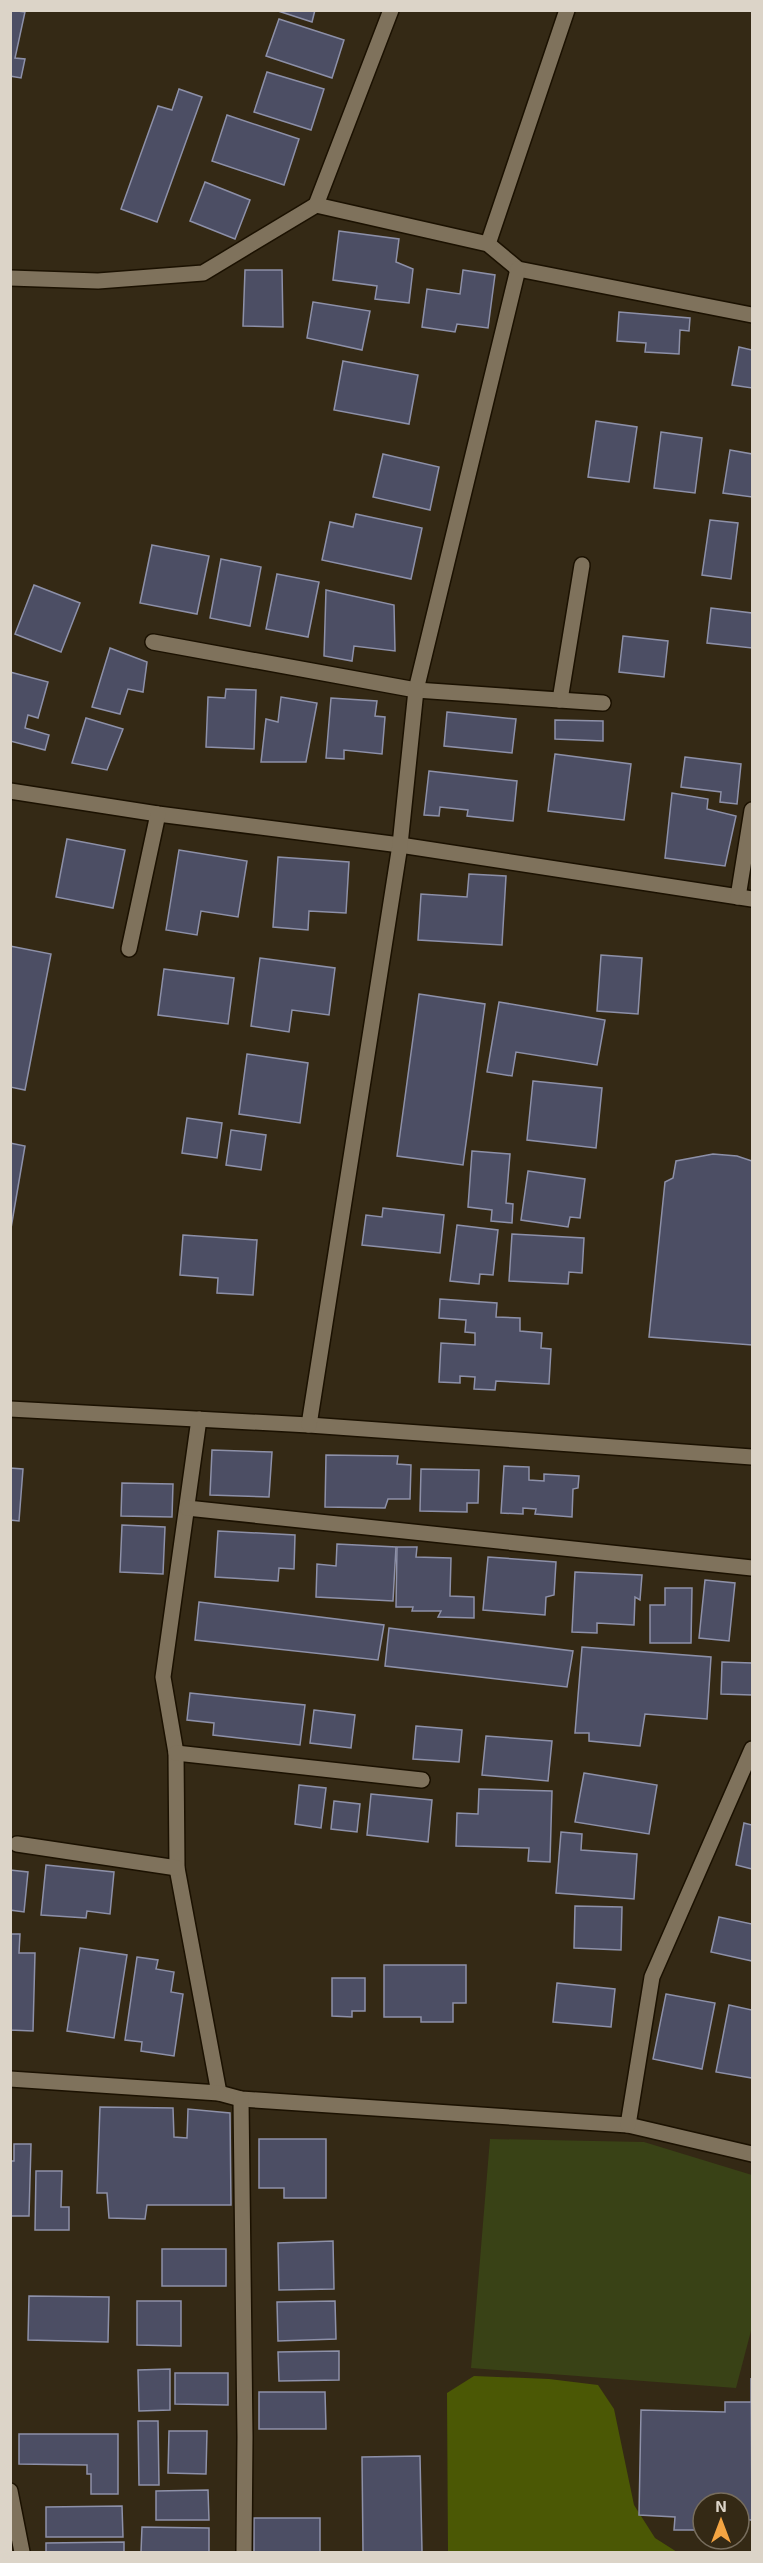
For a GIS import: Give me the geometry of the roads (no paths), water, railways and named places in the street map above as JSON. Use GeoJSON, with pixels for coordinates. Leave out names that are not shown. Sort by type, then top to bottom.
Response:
{"type":"FeatureCollection","features":[{"type":"Feature","properties":{"kind":"street"},"geometry":{"type":"LineString","coordinates":[[10,278],[98,282],[203,273],[316,205],[391,10]]}},
{"type":"Feature","properties":{"kind":"street"},"geometry":{"type":"LineString","coordinates":[[488,244],[567,10]]}},
{"type":"Feature","properties":{"kind":"street"},"geometry":{"type":"LineString","coordinates":[[316,205],[488,244],[518,269],[753,315]]}},
{"type":"Feature","properties":{"kind":"street"},"geometry":{"type":"LineString","coordinates":[[309,1425],[400,845],[416,690],[518,269]]}},
{"type":"Feature","properties":{"kind":"street"},"geometry":{"type":"LineString","coordinates":[[560,700],[582,565]]}},
{"type":"Feature","properties":{"kind":"street"},"geometry":{"type":"LineString","coordinates":[[153,642],[416,690],[603,703]]}},
{"type":"Feature","properties":{"kind":"street"},"geometry":{"type":"LineString","coordinates":[[10,791],[158,814],[400,845],[745,898],[753,810]]}},
{"type":"Feature","properties":{"kind":"street"},"geometry":{"type":"LineString","coordinates":[[129,949],[158,814]]}},
{"type":"Feature","properties":{"kind":"street"},"geometry":{"type":"LineString","coordinates":[[10,1409],[309,1425],[753,1457]]}},
{"type":"Feature","properties":{"kind":"street"},"geometry":{"type":"LineString","coordinates":[[199,1419],[163,1677],[176,1753],[177,1868],[219,2093]]}},
{"type":"Feature","properties":{"kind":"street"},"geometry":{"type":"LineString","coordinates":[[187,1508],[753,1568]]}},
{"type":"Feature","properties":{"kind":"street"},"geometry":{"type":"LineString","coordinates":[[628,2125],[652,1977],[753,1749]]}},
{"type":"Feature","properties":{"kind":"street"},"geometry":{"type":"LineString","coordinates":[[176,1753],[422,1780]]}},
{"type":"Feature","properties":{"kind":"street"},"geometry":{"type":"LineString","coordinates":[[17,1844],[177,1868]]}},
{"type":"Feature","properties":{"kind":"street"},"geometry":{"type":"LineString","coordinates":[[10,2079],[628,2125],[753,2154]]}},
{"type":"Feature","properties":{"kind":"street"},"geometry":{"type":"LineString","coordinates":[[242,2098],[244,2553]]}},
{"type":"Feature","properties":{"kind":"street"},"geometry":{"type":"LineString","coordinates":[[10,2491],[22,2553]]}}]}
